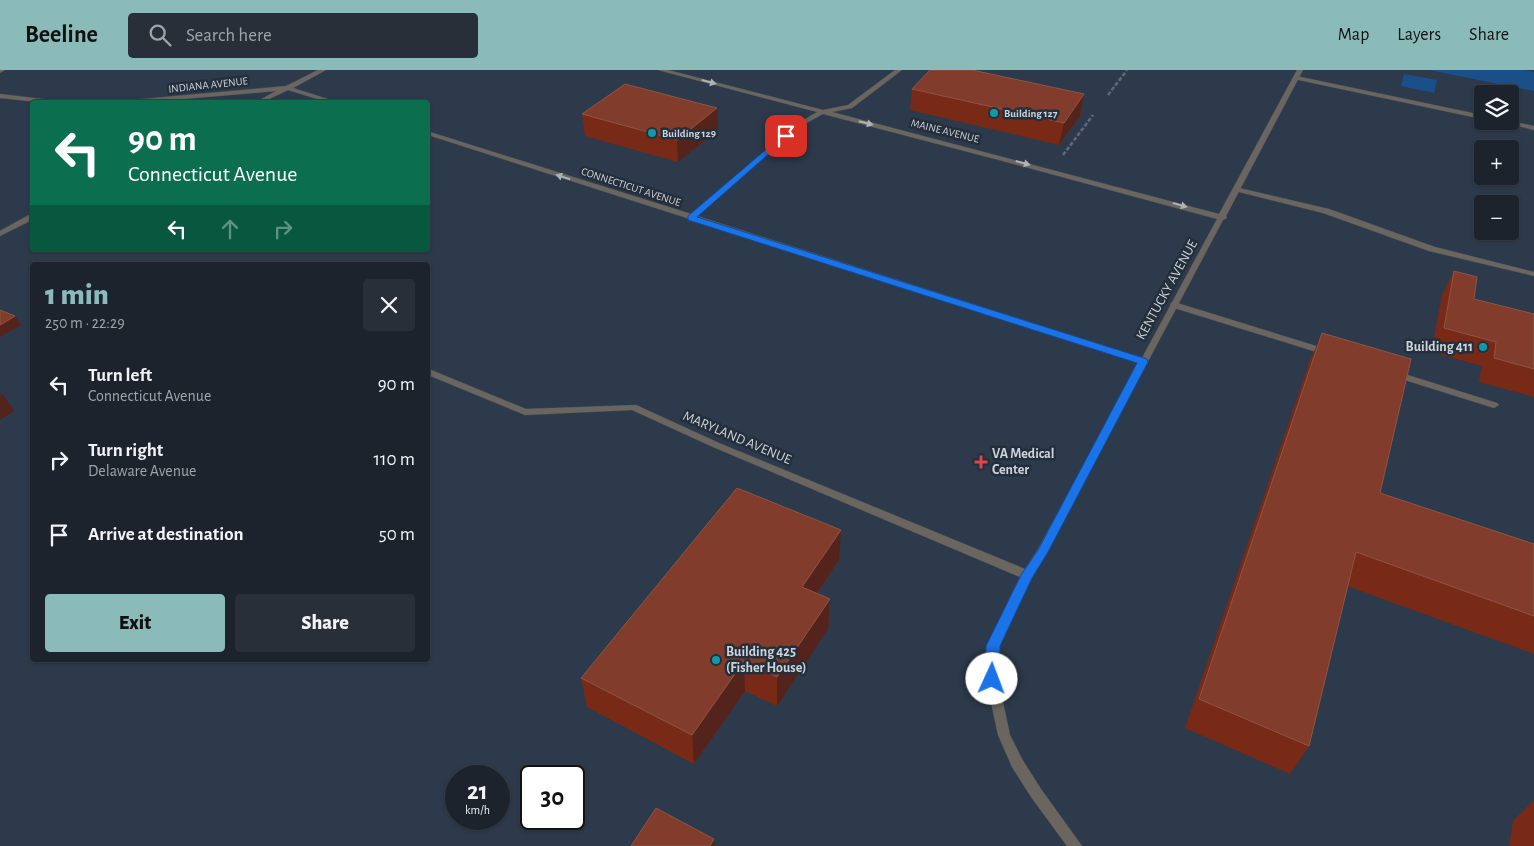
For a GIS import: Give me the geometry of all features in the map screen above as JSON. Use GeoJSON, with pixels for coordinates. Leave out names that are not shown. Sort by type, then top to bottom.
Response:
{"type":"FeatureCollection","features":[{"type":"Feature","properties":{"kind":"street"},"geometry":{"type":"LineString","coordinates":[[263,100],[323,70]]}},
{"type":"Feature","properties":{"kind":"street","name":"MAINE AVENUE"},"geometry":{"type":"LineString","coordinates":[[662,70],[1011,160],[1223,218]]}},
{"type":"Feature","properties":{"kind":"street"},"geometry":{"type":"LineString","coordinates":[[691,218],[799,125],[822,112],[850,107],[899,70]]}},
{"type":"Feature","properties":{"kind":"street"},"geometry":{"type":"LineString","coordinates":[[1298,74],[1474,115]]}},
{"type":"Feature","properties":{"kind":"street","name":"KENTUCKY AVENUE"},"geometry":{"type":"LineString","coordinates":[[1075,846],[1036,793],[1017,763],[1004,735],[992,679],[993,646],[1027,575],[1042,552],[1143,362],[1223,218],[1298,74]]}},
{"type":"Feature","properties":{"kind":"street"},"geometry":{"type":"LineString","coordinates":[[287,88],[326,100]]}},
{"type":"Feature","properties":{"kind":"street","name":"INDIANA AVENUE"},"geometry":{"type":"LineString","coordinates":[[154,100],[287,88]]}},
{"type":"Feature","properties":{"kind":"street"},"geometry":{"type":"LineString","coordinates":[[0,96],[34,100]]}},
{"type":"Feature","properties":{"kind":"street"},"geometry":{"type":"LineString","coordinates":[[1519,125],[1534,128]]}},
{"type":"Feature","properties":{"kind":"street","name":"CONNECTICUT AVENUE"},"geometry":{"type":"LineString","coordinates":[[430,134],[1143,362]]}},
{"type":"Feature","properties":{"kind":"street"},"geometry":{"type":"LineString","coordinates":[[1238,189],[1326,211],[1432,249],[1534,274]]}},
{"type":"Feature","properties":{"kind":"street"},"geometry":{"type":"LineString","coordinates":[[0,234],[30,218]]}},
{"type":"Feature","properties":{"kind":"street"},"geometry":{"type":"LineString","coordinates":[[1174,305],[1334,355]]}},
{"type":"Feature","properties":{"kind":"street"},"geometry":{"type":"LineString","coordinates":[[1381,370],[1494,405]]}},
{"type":"Feature","properties":{"kind":"street","name":"MARYLAND AVENUE"},"geometry":{"type":"LineString","coordinates":[[430,373],[525,412],[633,407],[716,445],[1027,575]]}},
{"type":"Feature","properties":{"kind":"path"},"geometry":{"type":"LineString","coordinates":[[1108,95],[1127,70]]}},
{"type":"Feature","properties":{"kind":"path"},"geometry":{"type":"LineString","coordinates":[[1063,155],[1093,115]]}},
{"type":"Feature","properties":{"kind":"shaded area","name":"VA Medical Center"},"geometry":{"type":"Polygon","coordinates":[[[0,70],[1534,70],[1534,846],[0,846],[0,70]]]}},
{"type":"Feature","properties":{"kind":"shaded area"},"geometry":{"type":"Polygon","coordinates":[[[1429,70],[1525,70],[1534,72],[1534,91],[1519,88],[1519,85],[1504,85],[1429,70]]]}},
{"type":"Feature","properties":{"kind":"shaded area"},"geometry":{"type":"Polygon","coordinates":[[[1404,74],[1437,80],[1434,93],[1401,86],[1404,74]]]}},
{"type":"Feature","properties":{"kind":"building"},"geometry":{"type":"Polygon","coordinates":[[[930,70],[972,70],[1084,94],[1064,123],[912,89],[930,70]]]}},
{"type":"Feature","properties":{"kind":"building"},"geometry":{"type":"Polygon","coordinates":[[[625,84],[717,108],[677,140],[582,114],[625,84]]]}},
{"type":"Feature","properties":{"kind":"building"},"geometry":{"type":"Polygon","coordinates":[[[1454,271],[1477,277],[1474,299],[1534,314],[1534,369],[1494,358],[1496,342],[1444,328],[1454,271]]]}},
{"type":"Feature","properties":{"kind":"building"},"geometry":{"type":"Polygon","coordinates":[[[0,310],[15,316],[0,325],[0,310]]]}},
{"type":"Feature","properties":{"kind":"building"},"geometry":{"type":"Polygon","coordinates":[[[1322,333],[1411,359],[1380,493],[1534,544],[1534,616],[1356,552],[1309,746],[1199,699],[1322,333]]]}},
{"type":"Feature","properties":{"kind":"building","name":"Building 425 (Fisher House)"},"geometry":{"type":"Polygon","coordinates":[[[737,488],[841,530],[802,587],[830,599],[777,677],[744,661],[692,735],[581,678],[737,488]]]}},
{"type":"Feature","properties":{"kind":"building"},"geometry":{"type":"Polygon","coordinates":[[[656,808],[714,839],[710,846],[631,846],[656,808]]]}},
{"type":"Feature","properties":{"kind":"place","name":"Building 127"},"geometry":{"type":"Point","coordinates":[994,113]}},
{"type":"Feature","properties":{"kind":"place","name":"Building 129"},"geometry":{"type":"Point","coordinates":[652,133]}},
{"type":"Feature","properties":{"kind":"place","name":"Building 411"},"geometry":{"type":"Point","coordinates":[1483,347]}},
{"type":"Feature","properties":{"kind":"place","name":"VA Medical Center"},"geometry":{"type":"Point","coordinates":[981,462]}},
{"type":"Feature","properties":{"kind":"place","name":"Building 425 (Fisher House)"},"geometry":{"type":"Point","coordinates":[716,660]}},
{"type":"Feature","properties":{"kind":"route"},"geometry":{"type":"LineString","coordinates":[[786,136],[691,218],[1143,362],[1042,552],[1027,575],[993,646],[992,679]]}}]}
